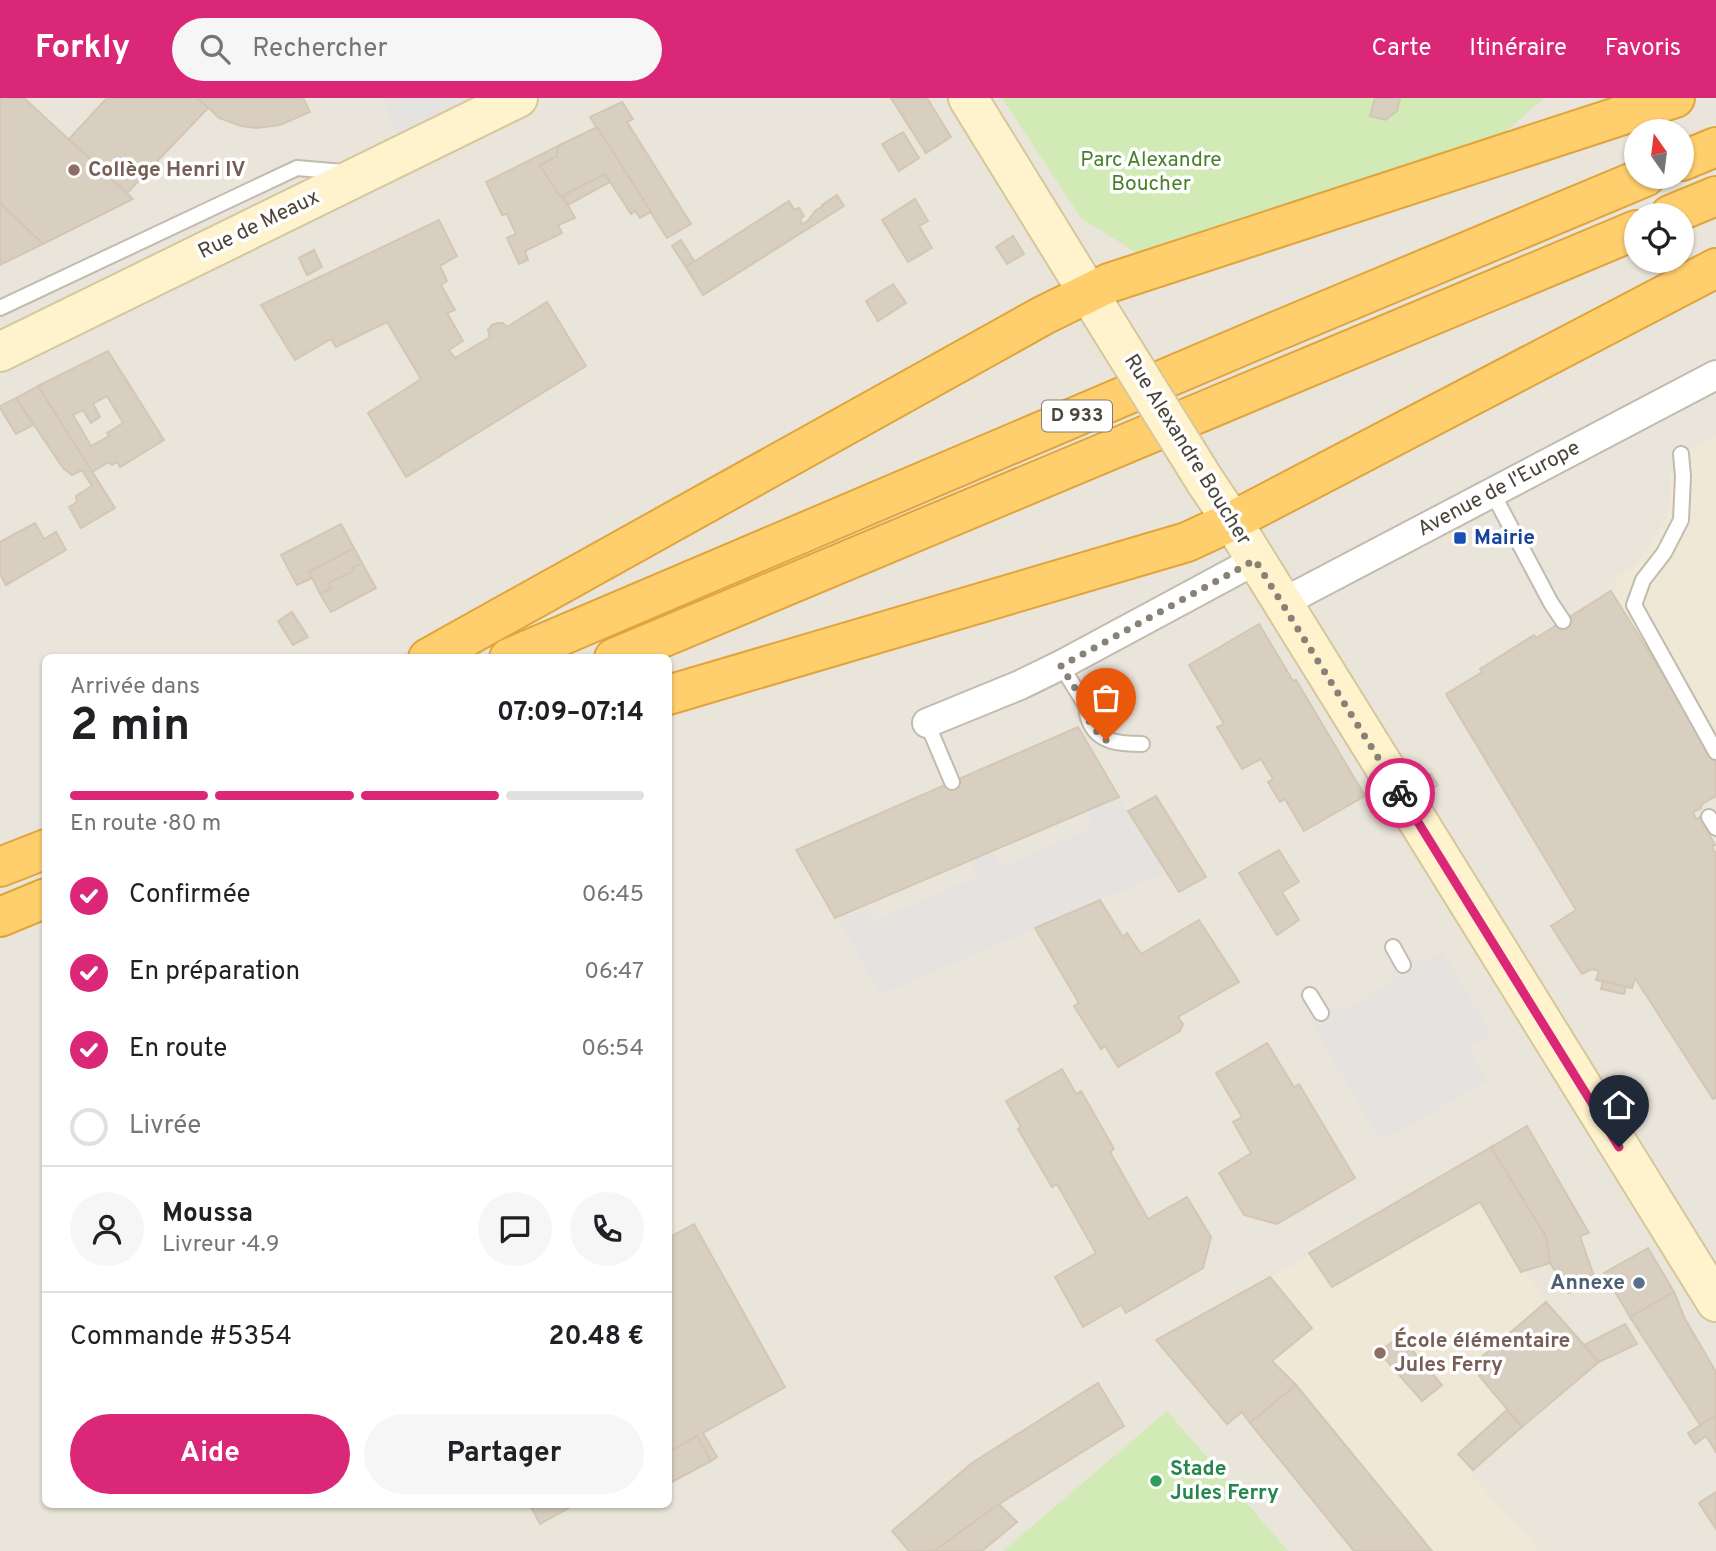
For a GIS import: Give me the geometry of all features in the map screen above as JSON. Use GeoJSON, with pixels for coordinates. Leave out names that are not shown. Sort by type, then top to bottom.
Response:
{"type":"FeatureCollection","features":[{"type":"Feature","properties":{"kind":"highway"},"geometry":{"type":"LineString","coordinates":[[435,654],[1088,293],[1116,281],[1675,98]]}},
{"type":"Feature","properties":{"kind":"highway"},"geometry":{"type":"LineString","coordinates":[[1694,157],[1716,147]]}},
{"type":"Feature","properties":{"kind":"highway","name":"D 933"},"geometry":{"type":"LineString","coordinates":[[518,654],[1624,186]]}},
{"type":"Feature","properties":{"kind":"highway"},"geometry":{"type":"LineString","coordinates":[[1694,205],[1716,196]]}},
{"type":"Feature","properties":{"kind":"highway","name":"D 933"},"geometry":{"type":"LineString","coordinates":[[624,654],[1624,235]]}},
{"type":"Feature","properties":{"kind":"highway"},"geometry":{"type":"LineString","coordinates":[[672,694],[1187,542],[1716,268]]}},
{"type":"Feature","properties":{"kind":"highway"},"geometry":{"type":"LineString","coordinates":[[0,867],[42,851]]}},
{"type":"Feature","properties":{"kind":"highway"},"geometry":{"type":"LineString","coordinates":[[0,918],[42,900]]}},
{"type":"Feature","properties":{"kind":"main road","name":"Rue de Meaux"},"geometry":{"type":"LineString","coordinates":[[0,352],[363,174],[418,137],[518,98]]}},
{"type":"Feature","properties":{"kind":"main road","name":"Rue Alexandre Boucher"},"geometry":{"type":"LineString","coordinates":[[968,98],[1716,1302]]}},
{"type":"Feature","properties":{"kind":"street","name":"Avenue de l'Europe"},"geometry":{"type":"LineString","coordinates":[[1282,603],[1716,375]]}},
{"type":"Feature","properties":{"kind":"street"},"geometry":{"type":"LineString","coordinates":[[927,723],[1061,666],[1255,560]]}},
{"type":"Feature","properties":{"kind":"lane"},"geometry":{"type":"LineString","coordinates":[[0,308],[297,168],[363,174]]}},
{"type":"Feature","properties":{"kind":"lane"},"geometry":{"type":"LineString","coordinates":[[1681,454],[1681,520],[1664,553],[1643,580],[1634,606],[1716,752]]}},
{"type":"Feature","properties":{"kind":"lane"},"geometry":{"type":"LineString","coordinates":[[1492,492],[1563,621]]}},
{"type":"Feature","properties":{"kind":"lane"},"geometry":{"type":"LineString","coordinates":[[1061,666],[1087,707],[1089,721],[1097,732],[1106,740],[1122,744],[1142,744]]}},
{"type":"Feature","properties":{"kind":"lane"},"geometry":{"type":"LineString","coordinates":[[927,723],[951,782]]}},
{"type":"Feature","properties":{"kind":"lane"},"geometry":{"type":"LineString","coordinates":[[1393,947],[1403,965]]}},
{"type":"Feature","properties":{"kind":"lane"},"geometry":{"type":"LineString","coordinates":[[1310,995],[1321,1013]]}},
{"type":"Feature","properties":{"kind":"shaded area"},"geometry":{"type":"Polygon","coordinates":[[[0,98],[1716,98],[1716,1551],[0,1551],[0,98]]]}},
{"type":"Feature","properties":{"kind":"shaded area"},"geometry":{"type":"Polygon","coordinates":[[[386,98],[476,98],[398,137],[387,115],[386,98]]]}},
{"type":"Feature","properties":{"kind":"shaded area"},"geometry":{"type":"Polygon","coordinates":[[[1716,436],[1716,760],[1611,591],[1618,587],[1613,579],[1631,567],[1648,550],[1659,532],[1667,514],[1671,493],[1670,473],[1678,471],[1674,457],[1716,436]]]}},
{"type":"Feature","properties":{"kind":"shaded area"},"geometry":{"type":"Polygon","coordinates":[[[1119,797],[1166,872],[880,995],[839,920],[867,908],[875,920],[977,877],[970,860],[992,850],[1001,867],[1093,827],[1087,812],[1119,797]]]}},
{"type":"Feature","properties":{"kind":"shaded area"},"geometry":{"type":"Polygon","coordinates":[[[1442,951],[1492,1035],[1469,1048],[1487,1081],[1381,1142],[1310,1020],[1335,1005],[1340,1012],[1394,981],[1390,973],[1415,958],[1420,964],[1442,951]]]}},
{"type":"Feature","properties":{"kind":"shaded area","name":"École élémentaire Jules Ferry"},"geometry":{"type":"Polygon","coordinates":[[[1491,1147],[1525,1270],[1546,1302],[1599,1362],[1470,1473],[1539,1551],[1354,1551],[1242,1413],[1227,1424],[1156,1340],[1310,1256],[1491,1147]]]}},
{"type":"Feature","properties":{"kind":"green space","name":"Parc Alexandre Boucher"},"geometry":{"type":"Polygon","coordinates":[[[1002,98],[1544,98],[1502,135],[1140,255],[1081,218],[1002,98]]]}},
{"type":"Feature","properties":{"kind":"green space","name":"Stade Jules Ferry"},"geometry":{"type":"Polygon","coordinates":[[[1167,1411],[1288,1551],[1003,1551],[1167,1411]]]}},
{"type":"Feature","properties":{"kind":"building"},"geometry":{"type":"Polygon","coordinates":[[[0,98],[24,98],[133,199],[43,244],[0,203],[0,98]]]}},
{"type":"Feature","properties":{"kind":"building"},"geometry":{"type":"Polygon","coordinates":[[[107,98],[198,98],[208,108],[127,193],[69,139],[107,98]]]}},
{"type":"Feature","properties":{"kind":"building"},"geometry":{"type":"Polygon","coordinates":[[[198,98],[303,98],[310,112],[280,125],[256,128],[219,118],[198,98]]]}},
{"type":"Feature","properties":{"kind":"building"},"geometry":{"type":"Polygon","coordinates":[[[891,98],[927,98],[951,137],[926,153],[891,98]]]}},
{"type":"Feature","properties":{"kind":"building"},"geometry":{"type":"Polygon","coordinates":[[[1375,98],[1400,98],[1397,111],[1385,120],[1370,116],[1375,98]]]}},
{"type":"Feature","properties":{"kind":"building"},"geometry":{"type":"Polygon","coordinates":[[[622,102],[633,119],[627,122],[691,224],[667,238],[590,117],[622,102]]]}},
{"type":"Feature","properties":{"kind":"building"},"geometry":{"type":"Polygon","coordinates":[[[597,127],[651,212],[640,218],[635,211],[631,214],[605,174],[560,197],[540,165],[557,156],[558,146],[597,127]]]}},
{"type":"Feature","properties":{"kind":"building"},"geometry":{"type":"Polygon","coordinates":[[[903,132],[919,158],[899,171],[882,144],[903,132]]]}},
{"type":"Feature","properties":{"kind":"building"},"geometry":{"type":"Polygon","coordinates":[[[558,146],[557,156],[540,165],[575,218],[558,225],[562,233],[525,251],[528,260],[519,264],[507,238],[516,234],[507,214],[502,215],[486,182],[558,146]]]}},
{"type":"Feature","properties":{"kind":"building"},"geometry":{"type":"Polygon","coordinates":[[[605,174],[610,182],[568,205],[562,196],[605,174]]]}},
{"type":"Feature","properties":{"kind":"building"},"geometry":{"type":"Polygon","coordinates":[[[837,195],[844,206],[703,295],[686,267],[789,201],[794,210],[799,208],[804,216],[800,219],[802,224],[837,195]]]}},
{"type":"Feature","properties":{"kind":"building"},"geometry":{"type":"Polygon","coordinates":[[[915,199],[928,221],[919,226],[932,248],[908,262],[882,220],[915,199]]]}},
{"type":"Feature","properties":{"kind":"building"},"geometry":{"type":"Polygon","coordinates":[[[0,203],[43,244],[0,265],[0,203]]]}},
{"type":"Feature","properties":{"kind":"building"},"geometry":{"type":"Polygon","coordinates":[[[439,220],[457,256],[440,266],[447,281],[441,285],[455,310],[447,313],[463,341],[449,350],[455,358],[490,337],[488,330],[492,325],[503,323],[507,327],[547,302],[586,366],[406,477],[368,413],[421,379],[387,322],[336,347],[331,339],[295,360],[261,305],[439,220]]]}},
{"type":"Feature","properties":{"kind":"building"},"geometry":{"type":"Polygon","coordinates":[[[1013,236],[1024,254],[1007,264],[996,247],[1013,236]]]}},
{"type":"Feature","properties":{"kind":"building"},"geometry":{"type":"Polygon","coordinates":[[[681,240],[694,261],[686,267],[672,246],[681,240]]]}},
{"type":"Feature","properties":{"kind":"building"},"geometry":{"type":"Polygon","coordinates":[[[314,250],[322,267],[307,275],[299,258],[314,250]]]}},
{"type":"Feature","properties":{"kind":"building"},"geometry":{"type":"Polygon","coordinates":[[[893,284],[906,303],[878,321],[866,301],[893,284]]]}},
{"type":"Feature","properties":{"kind":"building"},"geometry":{"type":"Polygon","coordinates":[[[108,351],[164,440],[120,467],[117,462],[112,465],[109,462],[92,472],[38,386],[108,351]],[[107,396],[93,404],[100,417],[91,423],[83,410],[73,415],[91,446],[109,436],[107,433],[123,423],[107,396]]]}},
{"type":"Feature","properties":{"kind":"building"},"geometry":{"type":"Polygon","coordinates":[[[38,386],[115,508],[81,528],[69,507],[77,502],[76,496],[92,486],[82,470],[72,475],[63,468],[16,398],[38,386]]]}},
{"type":"Feature","properties":{"kind":"building"},"geometry":{"type":"Polygon","coordinates":[[[16,398],[33,425],[16,434],[0,406],[16,398]]]}},
{"type":"Feature","properties":{"kind":"building"},"geometry":{"type":"Polygon","coordinates":[[[35,523],[44,539],[56,532],[66,550],[6,585],[0,574],[0,542],[35,523]]]}},
{"type":"Feature","properties":{"kind":"building"},"geometry":{"type":"Polygon","coordinates":[[[341,524],[354,548],[309,572],[312,578],[297,585],[281,555],[341,524]]]}},
{"type":"Feature","properties":{"kind":"building"},"geometry":{"type":"Polygon","coordinates":[[[354,548],[362,563],[352,568],[353,571],[329,583],[331,588],[320,594],[309,572],[354,548]]]}},
{"type":"Feature","properties":{"kind":"building"},"geometry":{"type":"Polygon","coordinates":[[[362,563],[376,588],[331,612],[320,594],[331,588],[329,583],[353,571],[352,568],[362,563]]]}},
{"type":"Feature","properties":{"kind":"building"},"geometry":{"type":"Polygon","coordinates":[[[1611,591],[1716,760],[1716,796],[1693,812],[1696,819],[1700,817],[1715,845],[1712,847],[1716,854],[1716,1098],[1713,1099],[1635,978],[1632,988],[1596,980],[1599,971],[1592,969],[1582,974],[1551,926],[1576,910],[1446,694],[1534,635],[1536,638],[1611,591]]]}},
{"type":"Feature","properties":{"kind":"building"},"geometry":{"type":"Polygon","coordinates":[[[292,612],[308,637],[293,645],[278,621],[292,612]]]}},
{"type":"Feature","properties":{"kind":"building"},"geometry":{"type":"Polygon","coordinates":[[[1259,624],[1293,681],[1296,680],[1365,796],[1304,831],[1285,799],[1280,802],[1268,782],[1273,779],[1261,759],[1242,769],[1217,727],[1224,724],[1189,665],[1259,624]]]}},
{"type":"Feature","properties":{"kind":"building"},"geometry":{"type":"Polygon","coordinates":[[[1078,727],[1119,797],[835,918],[796,850],[1078,727]]]}},
{"type":"Feature","properties":{"kind":"building"},"geometry":{"type":"Polygon","coordinates":[[[1431,774],[1438,785],[1432,789],[1425,777],[1431,774]]]}},
{"type":"Feature","properties":{"kind":"building"},"geometry":{"type":"Polygon","coordinates":[[[1156,796],[1206,877],[1179,892],[1128,811],[1156,796]]]}},
{"type":"Feature","properties":{"kind":"building"},"geometry":{"type":"Polygon","coordinates":[[[1279,850],[1299,882],[1282,892],[1299,920],[1277,935],[1239,873],[1279,850]]]}},
{"type":"Feature","properties":{"kind":"building"},"geometry":{"type":"Polygon","coordinates":[[[1100,900],[1123,937],[1127,933],[1141,954],[1199,920],[1239,982],[1178,1017],[1183,1024],[1180,1031],[1118,1067],[1105,1046],[1101,1049],[1074,1006],[1079,1003],[1035,928],[1100,900]]]}},
{"type":"Feature","properties":{"kind":"building"},"geometry":{"type":"Polygon","coordinates":[[[1603,981],[1626,987],[1624,994],[1601,989],[1603,981]]]}},
{"type":"Feature","properties":{"kind":"building"},"geometry":{"type":"Polygon","coordinates":[[[1267,1043],[1294,1087],[1299,1084],[1355,1178],[1277,1224],[1244,1215],[1219,1173],[1251,1153],[1233,1122],[1242,1117],[1216,1073],[1267,1043]]]}},
{"type":"Feature","properties":{"kind":"building"},"geometry":{"type":"Polygon","coordinates":[[[1062,1069],[1076,1094],[1081,1091],[1114,1149],[1110,1152],[1148,1219],[1187,1197],[1211,1237],[1203,1268],[1126,1313],[1121,1305],[1083,1327],[1055,1277],[1096,1253],[1057,1184],[1052,1187],[1018,1129],[1021,1127],[1006,1101],[1062,1069]]]}},
{"type":"Feature","properties":{"kind":"building"},"geometry":{"type":"Polygon","coordinates":[[[1527,1126],[1589,1233],[1580,1236],[1596,1282],[1569,1293],[1550,1263],[1546,1237],[1491,1147],[1527,1126]]]}},
{"type":"Feature","properties":{"kind":"building"},"geometry":{"type":"Polygon","coordinates":[[[1491,1147],[1546,1237],[1550,1263],[1521,1272],[1480,1202],[1332,1287],[1309,1253],[1491,1147]]]}},
{"type":"Feature","properties":{"kind":"building"},"geometry":{"type":"Polygon","coordinates":[[[694,1224],[785,1387],[703,1433],[717,1457],[711,1461],[697,1436],[672,1450],[672,1236],[694,1224]]]}},
{"type":"Feature","properties":{"kind":"building","name":"Annexe"},"geometry":{"type":"Polygon","coordinates":[[[1648,1248],[1674,1292],[1630,1317],[1604,1273],[1648,1248]]]}},
{"type":"Feature","properties":{"kind":"building"},"geometry":{"type":"Polygon","coordinates":[[[1270,1277],[1312,1328],[1272,1361],[1296,1385],[1250,1423],[1242,1412],[1227,1424],[1156,1340],[1270,1277]]]}},
{"type":"Feature","properties":{"kind":"building"},"geometry":{"type":"Polygon","coordinates":[[[1674,1292],[1685,1319],[1716,1372],[1716,1415],[1700,1425],[1630,1317],[1674,1292]]]}},
{"type":"Feature","properties":{"kind":"building"},"geometry":{"type":"Polygon","coordinates":[[[1546,1302],[1599,1362],[1522,1427],[1471,1366],[1546,1302]]]}},
{"type":"Feature","properties":{"kind":"building"},"geometry":{"type":"Polygon","coordinates":[[[1625,1324],[1637,1344],[1599,1362],[1584,1345],[1625,1324]]]}},
{"type":"Feature","properties":{"kind":"building"},"geometry":{"type":"Polygon","coordinates":[[[1400,1336],[1442,1385],[1422,1401],[1379,1352],[1400,1336]]]}},
{"type":"Feature","properties":{"kind":"building"},"geometry":{"type":"Polygon","coordinates":[[[1098,1383],[1124,1426],[999,1504],[934,1551],[909,1551],[892,1531],[972,1463],[1098,1383]]]}},
{"type":"Feature","properties":{"kind":"building"},"geometry":{"type":"Polygon","coordinates":[[[1296,1385],[1432,1551],[1354,1551],[1250,1423],[1296,1385]]]}},
{"type":"Feature","properties":{"kind":"building"},"geometry":{"type":"Polygon","coordinates":[[[1507,1410],[1522,1427],[1473,1470],[1458,1454],[1507,1410]]]}},
{"type":"Feature","properties":{"kind":"building"},"geometry":{"type":"Polygon","coordinates":[[[1716,1415],[1716,1452],[1706,1436],[1695,1444],[1688,1433],[1716,1415]]]}},
{"type":"Feature","properties":{"kind":"building"},"geometry":{"type":"Polygon","coordinates":[[[697,1436],[711,1461],[672,1482],[672,1450],[697,1436]]]}},
{"type":"Feature","properties":{"kind":"building"},"geometry":{"type":"Polygon","coordinates":[[[1716,1492],[1716,1529],[1699,1503],[1716,1492]]]}},
{"type":"Feature","properties":{"kind":"building"},"geometry":{"type":"Polygon","coordinates":[[[999,1504],[1017,1522],[982,1551],[934,1551],[999,1504]]]}},
{"type":"Feature","properties":{"kind":"building"},"geometry":{"type":"Polygon","coordinates":[[[532,1508],[569,1508],[540,1524],[532,1508]]]}},
{"type":"Feature","properties":{"kind":"way so far"},"geometry":{"type":"LineString","coordinates":[[1106,740],[1089,721],[1087,707],[1061,666],[1255,560],[1400,793]]}},
{"type":"Feature","properties":{"kind":"place","name":"Collège Henri IV"},"geometry":{"type":"Point","coordinates":[74,170]}},
{"type":"Feature","properties":{"kind":"place","name":"Mairie"},"geometry":{"type":"Point","coordinates":[1460,538]}},
{"type":"Feature","properties":{"kind":"place","name":"Annexe"},"geometry":{"type":"Point","coordinates":[1639,1283]}},
{"type":"Feature","properties":{"kind":"place","name":"École élémentaire Jules Ferry"},"geometry":{"type":"Point","coordinates":[1380,1353]}},
{"type":"Feature","properties":{"kind":"place","name":"Stade Jules Ferry"},"geometry":{"type":"Point","coordinates":[1156,1481]}},
{"type":"Feature","properties":{"kind":"route"},"geometry":{"type":"LineString","coordinates":[[1400,793],[1619,1147]]}}]}
